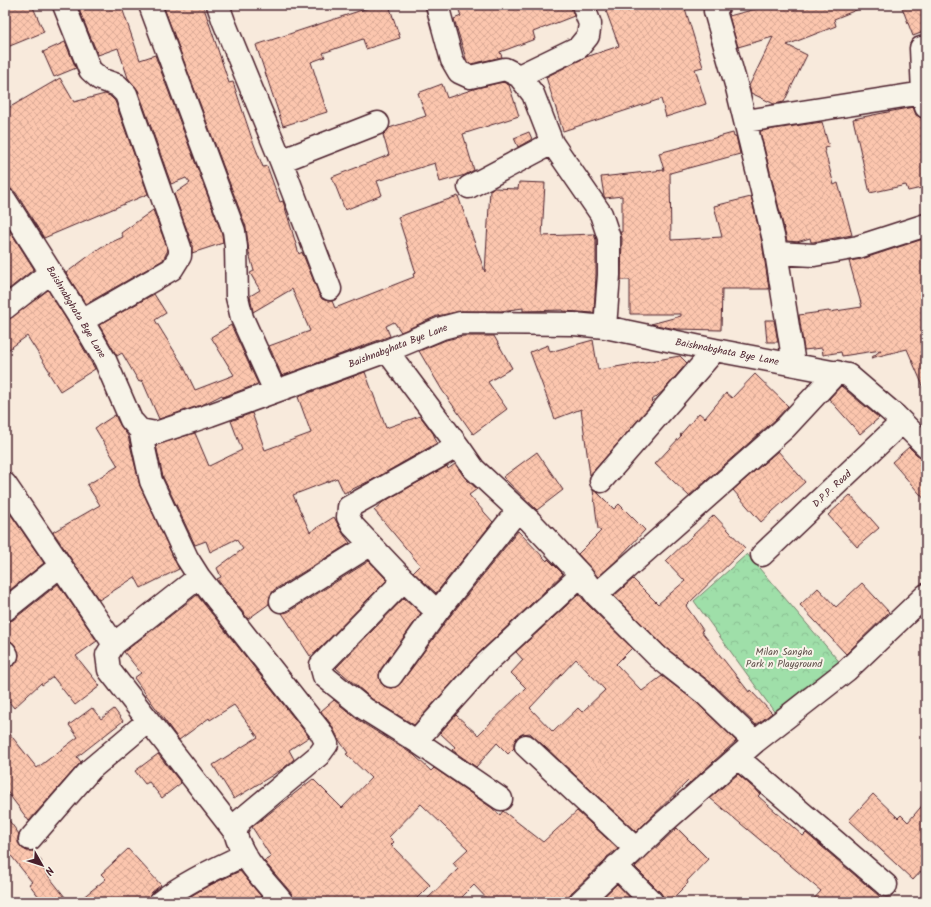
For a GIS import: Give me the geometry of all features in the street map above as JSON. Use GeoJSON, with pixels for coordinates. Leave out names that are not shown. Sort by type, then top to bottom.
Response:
{"type":"FeatureCollection","features":[{"type":"Feature","properties":{"kind":"street"},"geometry":{"type":"LineString","coordinates":[[64,5],[90,70],[100,79],[117,85],[126,94],[180,248],[180,256],[172,269],[82,321]]}},
{"type":"Feature","properties":{"kind":"street"},"geometry":{"type":"LineString","coordinates":[[150,5],[229,213],[234,231],[236,247],[237,297],[240,311],[275,392]]}},
{"type":"Feature","properties":{"kind":"street"},"geometry":{"type":"LineString","coordinates":[[218,5],[281,161],[330,289]]}},
{"type":"Feature","properties":{"kind":"street"},"geometry":{"type":"LineString","coordinates":[[437,5],[452,60],[459,72],[470,77],[505,69],[519,76],[533,94],[552,143],[601,214],[609,238],[609,275],[605,327]]}},
{"type":"Feature","properties":{"kind":"street"},"geometry":{"type":"LineString","coordinates":[[519,76],[579,47],[588,36],[590,24],[583,5]]}},
{"type":"Feature","properties":{"kind":"street"},"geometry":{"type":"LineString","coordinates":[[720,5],[715,11],[746,121],[776,253],[794,364]]}},
{"type":"Feature","properties":{"kind":"street"},"geometry":{"type":"LineString","coordinates":[[746,121],[924,100],[921,48],[926,47]]}},
{"type":"Feature","properties":{"kind":"street"},"geometry":{"type":"LineString","coordinates":[[281,161],[378,123]]}},
{"type":"Feature","properties":{"kind":"street"},"geometry":{"type":"LineString","coordinates":[[469,186],[552,143]]}},
{"type":"Feature","properties":{"kind":"street","name":"Baishnabghata Bye Lane"},"geometry":{"type":"LineString","coordinates":[[5,200],[105,360],[131,420],[140,430],[156,432],[275,392],[388,351],[442,328],[461,323],[574,324],[605,327],[715,350],[848,375],[902,422],[926,446]]}},
{"type":"Feature","properties":{"kind":"street"},"geometry":{"type":"LineString","coordinates":[[776,253],[814,255],[858,247],[926,225]]}},
{"type":"Feature","properties":{"kind":"street"},"geometry":{"type":"LineString","coordinates":[[5,308],[51,272]]}},
{"type":"Feature","properties":{"kind":"street"},"geometry":{"type":"LineString","coordinates":[[601,481],[715,350]]}},
{"type":"Feature","properties":{"kind":"street"},"geometry":{"type":"LineString","coordinates":[[388,351],[474,469],[518,510],[581,575],[596,595],[658,657],[704,693],[755,742]]}},
{"type":"Feature","properties":{"kind":"street"},"geometry":{"type":"LineString","coordinates":[[596,595],[786,428],[837,372]]}},
{"type":"Feature","properties":{"kind":"street","name":"D.P.P. Road"},"geometry":{"type":"LineString","coordinates":[[762,555],[902,422]]}},
{"type":"Feature","properties":{"kind":"street"},"geometry":{"type":"LineString","coordinates":[[140,430],[151,481],[187,558],[198,577],[321,732],[327,744],[319,755],[241,820],[235,832]]}},
{"type":"Feature","properties":{"kind":"street"},"geometry":{"type":"LineString","coordinates":[[437,612],[404,580],[353,526],[348,517],[349,507],[458,446]]}},
{"type":"Feature","properties":{"kind":"street"},"geometry":{"type":"LineString","coordinates":[[5,484],[114,644]]}},
{"type":"Feature","properties":{"kind":"street"},"geometry":{"type":"LineString","coordinates":[[391,676],[437,612],[518,510]]}},
{"type":"Feature","properties":{"kind":"street"},"geometry":{"type":"LineString","coordinates":[[281,601],[370,545]]}},
{"type":"Feature","properties":{"kind":"street"},"geometry":{"type":"LineString","coordinates":[[5,610],[60,566]]}},
{"type":"Feature","properties":{"kind":"street"},"geometry":{"type":"LineString","coordinates":[[416,741],[486,663],[581,575]]}},
{"type":"Feature","properties":{"kind":"street"},"geometry":{"type":"LineString","coordinates":[[198,577],[114,644],[107,656],[109,670],[235,832],[238,843],[244,855],[282,902]]}},
{"type":"Feature","properties":{"kind":"street"},"geometry":{"type":"LineString","coordinates":[[404,580],[322,665],[324,676],[365,710],[416,741],[501,799]]}},
{"type":"Feature","properties":{"kind":"street"},"geometry":{"type":"LineString","coordinates":[[580,902],[616,866],[662,824],[755,742],[847,670],[926,595]]}},
{"type":"Feature","properties":{"kind":"street"},"geometry":{"type":"LineString","coordinates":[[30,839],[91,769],[148,721]]}},
{"type":"Feature","properties":{"kind":"street"},"geometry":{"type":"LineString","coordinates":[[526,746],[636,849]]}},
{"type":"Feature","properties":{"kind":"street"},"geometry":{"type":"LineString","coordinates":[[738,758],[886,885]]}},
{"type":"Feature","properties":{"kind":"street"},"geometry":{"type":"LineString","coordinates":[[160,902],[172,892],[244,855]]}},
{"type":"Feature","properties":{"kind":"street"},"geometry":{"type":"LineString","coordinates":[[616,866],[652,902]]}},
{"type":"Feature","properties":{"kind":"green space","name":"Milan Sangha Park n Playground"},"geometry":{"type":"Polygon","coordinates":[[[747,554],[843,666],[778,717],[694,601],[747,554]]]}},
{"type":"Feature","properties":{"kind":"building"},"geometry":{"type":"Polygon","coordinates":[[[5,5],[32,5],[44,32],[5,48],[5,5]]]}},
{"type":"Feature","properties":{"kind":"building"},"geometry":{"type":"Polygon","coordinates":[[[77,5],[121,5],[140,60],[155,55],[222,234],[223,243],[192,253],[192,244],[174,194],[190,183],[186,178],[171,184],[138,90],[128,78],[118,48],[98,55],[77,5]]]}},
{"type":"Feature","properties":{"kind":"building"},"geometry":{"type":"Polygon","coordinates":[[[163,5],[203,5],[229,83],[233,82],[263,167],[267,166],[280,202],[283,201],[299,254],[302,252],[322,299],[332,301],[335,308],[414,277],[413,274],[416,273],[398,217],[458,196],[485,272],[490,190],[494,188],[518,189],[519,182],[545,183],[542,236],[594,234],[596,240],[596,275],[594,313],[563,310],[523,311],[523,308],[501,311],[461,311],[437,316],[401,332],[394,322],[386,326],[390,336],[282,376],[269,346],[310,331],[292,289],[253,312],[250,296],[260,290],[250,273],[254,271],[249,253],[246,227],[163,5]]]}},
{"type":"Feature","properties":{"kind":"building"},"geometry":{"type":"Polygon","coordinates":[[[377,5],[389,5],[400,38],[366,49],[363,39],[323,53],[325,57],[311,62],[327,112],[283,126],[256,45],[377,5]]]}},
{"type":"Feature","properties":{"kind":"building"},"geometry":{"type":"Polygon","coordinates":[[[457,5],[571,5],[574,16],[533,32],[535,39],[500,52],[502,57],[471,64],[467,62],[454,19],[461,16],[457,5]]]}},
{"type":"Feature","properties":{"kind":"building"},"geometry":{"type":"Polygon","coordinates":[[[621,5],[684,5],[703,67],[695,69],[706,104],[666,117],[661,99],[563,131],[546,77],[586,57],[619,46],[606,11],[621,5]]]}},
{"type":"Feature","properties":{"kind":"building"},"geometry":{"type":"Polygon","coordinates":[[[771,5],[866,5],[834,19],[836,26],[787,45],[807,55],[784,102],[774,104],[751,93],[749,86],[773,37],[738,47],[729,16],[771,5]]]}},
{"type":"Feature","properties":{"kind":"building"},"geometry":{"type":"Polygon","coordinates":[[[901,5],[926,5],[926,31],[913,36],[901,5]]]}},
{"type":"Feature","properties":{"kind":"building"},"geometry":{"type":"Polygon","coordinates":[[[65,42],[76,68],[54,77],[43,52],[65,42]]]}},
{"type":"Feature","properties":{"kind":"building"},"geometry":{"type":"Polygon","coordinates":[[[60,78],[74,102],[105,94],[110,96],[115,101],[148,194],[44,238],[16,193],[11,189],[5,188],[5,110],[60,78]]]}},
{"type":"Feature","properties":{"kind":"building"},"geometry":{"type":"Polygon","coordinates":[[[503,82],[509,85],[519,116],[463,134],[474,170],[465,175],[440,182],[435,163],[377,181],[382,195],[345,210],[332,177],[389,155],[383,135],[389,128],[426,116],[418,93],[442,84],[447,98],[477,88],[503,82]]]}},
{"type":"Feature","properties":{"kind":"building"},"geometry":{"type":"Polygon","coordinates":[[[913,107],[916,115],[923,119],[926,131],[926,187],[908,191],[906,185],[870,193],[853,119],[913,107]]]}},
{"type":"Feature","properties":{"kind":"building"},"geometry":{"type":"Polygon","coordinates":[[[822,122],[829,147],[824,148],[834,185],[838,183],[852,235],[813,242],[811,242],[810,238],[797,242],[787,241],[760,131],[822,122]]]}},
{"type":"Feature","properties":{"kind":"building"},"geometry":{"type":"Polygon","coordinates":[[[529,132],[532,139],[518,147],[514,138],[529,132]]]}},
{"type":"Feature","properties":{"kind":"building"},"geometry":{"type":"Polygon","coordinates":[[[733,133],[734,137],[736,136],[740,154],[670,173],[671,240],[722,237],[714,206],[751,197],[762,242],[769,289],[722,289],[721,330],[676,329],[651,324],[681,316],[681,314],[630,314],[630,280],[621,280],[622,238],[620,232],[622,232],[622,196],[605,198],[601,177],[664,170],[659,153],[733,133]]]}},
{"type":"Feature","properties":{"kind":"building"},"geometry":{"type":"Polygon","coordinates":[[[153,210],[168,250],[163,260],[86,304],[66,273],[101,247],[123,237],[121,233],[153,210]]]}},
{"type":"Feature","properties":{"kind":"building"},"geometry":{"type":"Polygon","coordinates":[[[5,223],[34,269],[9,289],[5,284],[5,223]]]}},
{"type":"Feature","properties":{"kind":"building"},"geometry":{"type":"Polygon","coordinates":[[[923,239],[926,249],[926,393],[907,349],[871,358],[881,350],[842,356],[841,352],[823,355],[822,348],[804,350],[799,315],[862,307],[849,261],[862,259],[923,239]]]}},
{"type":"Feature","properties":{"kind":"building"},"geometry":{"type":"Polygon","coordinates":[[[48,290],[95,369],[60,391],[48,372],[50,372],[27,336],[5,352],[5,322],[48,290]]]}},
{"type":"Feature","properties":{"kind":"building"},"geometry":{"type":"Polygon","coordinates":[[[154,294],[166,313],[155,320],[184,367],[195,390],[234,375],[211,337],[231,325],[258,384],[223,397],[222,395],[204,404],[159,419],[142,380],[139,382],[122,353],[117,356],[99,325],[154,294]]]}},
{"type":"Feature","properties":{"kind":"building"},"geometry":{"type":"Polygon","coordinates":[[[765,320],[774,320],[778,342],[767,342],[765,320]]]}},
{"type":"Feature","properties":{"kind":"building"},"geometry":{"type":"Polygon","coordinates":[[[463,336],[494,336],[512,368],[488,382],[507,409],[473,434],[442,390],[419,351],[446,340],[463,336]]]}},
{"type":"Feature","properties":{"kind":"building"},"geometry":{"type":"Polygon","coordinates":[[[593,340],[598,370],[680,356],[687,363],[663,391],[651,401],[653,403],[590,475],[581,409],[555,419],[530,352],[548,345],[550,352],[593,340]]]}},
{"type":"Feature","properties":{"kind":"building"},"geometry":{"type":"Polygon","coordinates":[[[365,372],[386,428],[420,416],[433,433],[437,443],[374,479],[344,493],[337,478],[293,495],[310,532],[334,517],[350,543],[274,590],[270,596],[269,604],[248,619],[217,579],[221,577],[217,568],[243,549],[236,539],[210,552],[206,541],[195,545],[163,477],[156,445],[195,433],[209,466],[242,450],[231,421],[252,413],[265,450],[311,433],[298,397],[365,372]]]}},
{"type":"Feature","properties":{"kind":"building"},"geometry":{"type":"Polygon","coordinates":[[[755,374],[788,406],[776,419],[689,496],[655,464],[681,436],[680,435],[699,413],[705,418],[726,393],[732,398],[755,374]]]}},
{"type":"Feature","properties":{"kind":"building"},"geometry":{"type":"Polygon","coordinates":[[[841,386],[879,418],[860,434],[829,399],[841,386]]]}},
{"type":"Feature","properties":{"kind":"building"},"geometry":{"type":"Polygon","coordinates":[[[115,415],[128,436],[140,486],[179,569],[141,588],[135,577],[99,600],[53,532],[100,505],[87,485],[118,466],[95,428],[115,415]]]}},
{"type":"Feature","properties":{"kind":"building"},"geometry":{"type":"Polygon","coordinates":[[[909,447],[917,455],[922,458],[926,458],[926,501],[892,462],[909,447]]]}},
{"type":"Feature","properties":{"kind":"building"},"geometry":{"type":"Polygon","coordinates":[[[778,451],[805,482],[761,522],[733,490],[778,451]]]}},
{"type":"Feature","properties":{"kind":"building"},"geometry":{"type":"Polygon","coordinates":[[[537,452],[563,490],[537,510],[503,477],[537,452]]]}},
{"type":"Feature","properties":{"kind":"building"},"geometry":{"type":"Polygon","coordinates":[[[455,464],[465,478],[477,489],[469,495],[493,522],[436,593],[413,572],[420,565],[374,510],[383,502],[447,466],[448,469],[455,464]]]}},
{"type":"Feature","properties":{"kind":"building"},"geometry":{"type":"Polygon","coordinates":[[[593,490],[597,492],[614,509],[619,504],[645,530],[616,561],[598,577],[578,554],[601,531],[598,529],[593,490]]]}},
{"type":"Feature","properties":{"kind":"building"},"geometry":{"type":"Polygon","coordinates":[[[850,495],[879,528],[857,547],[828,515],[850,495]]]}},
{"type":"Feature","properties":{"kind":"building"},"geometry":{"type":"Polygon","coordinates":[[[5,506],[44,563],[5,594],[5,506]]]}},
{"type":"Feature","properties":{"kind":"building"},"geometry":{"type":"Polygon","coordinates":[[[714,515],[745,548],[686,606],[703,630],[701,631],[749,692],[750,690],[772,713],[756,725],[713,684],[666,648],[614,596],[633,579],[658,604],[685,581],[666,561],[714,515]]]}},
{"type":"Feature","properties":{"kind":"building"},"geometry":{"type":"Polygon","coordinates":[[[518,531],[547,561],[548,559],[563,574],[477,655],[414,725],[372,699],[336,668],[404,598],[421,613],[381,669],[379,675],[380,681],[384,686],[390,688],[396,687],[401,683],[447,620],[518,531]]]}},
{"type":"Feature","properties":{"kind":"building"},"geometry":{"type":"Polygon","coordinates":[[[369,561],[387,580],[315,653],[310,656],[282,613],[288,612],[369,561]]]}},
{"type":"Feature","properties":{"kind":"building"},"geometry":{"type":"Polygon","coordinates":[[[862,583],[889,612],[846,654],[800,605],[818,588],[836,607],[862,583]]]}},
{"type":"Feature","properties":{"kind":"building"},"geometry":{"type":"Polygon","coordinates":[[[58,584],[97,641],[76,656],[100,686],[75,705],[53,677],[42,685],[41,683],[14,708],[5,697],[5,667],[14,665],[18,660],[19,654],[15,645],[11,641],[5,640],[5,622],[13,620],[58,584]]]}},
{"type":"Feature","properties":{"kind":"building"},"geometry":{"type":"Polygon","coordinates":[[[579,594],[587,604],[632,648],[616,664],[642,691],[662,676],[696,702],[736,741],[690,783],[688,781],[636,832],[530,733],[522,734],[517,737],[514,743],[514,748],[508,754],[497,743],[476,767],[452,750],[455,747],[440,733],[456,715],[478,735],[526,688],[511,673],[523,660],[516,652],[579,594]],[[576,659],[530,708],[553,732],[578,708],[582,712],[605,690],[576,659]]]}},
{"type":"Feature","properties":{"kind":"building"},"geometry":{"type":"Polygon","coordinates":[[[197,595],[309,737],[289,750],[294,759],[284,768],[234,799],[213,765],[258,737],[234,705],[210,720],[209,718],[179,740],[134,678],[141,673],[124,652],[197,595]]]}},
{"type":"Feature","properties":{"kind":"building"},"geometry":{"type":"Polygon","coordinates":[[[334,700],[358,720],[414,755],[431,771],[434,768],[500,815],[503,811],[543,842],[577,811],[618,849],[607,857],[605,861],[571,893],[568,898],[568,902],[490,902],[474,885],[457,902],[424,902],[458,869],[453,863],[468,849],[421,804],[389,837],[394,842],[391,845],[430,885],[413,902],[294,902],[292,894],[264,861],[271,857],[252,827],[313,779],[342,808],[371,778],[346,754],[348,753],[321,711],[334,700]]]}},
{"type":"Feature","properties":{"kind":"building"},"geometry":{"type":"Polygon","coordinates":[[[92,708],[101,719],[114,709],[123,721],[77,757],[81,762],[29,821],[5,789],[5,728],[37,768],[78,737],[69,725],[92,708]]]}},
{"type":"Feature","properties":{"kind":"building"},"geometry":{"type":"Polygon","coordinates":[[[158,754],[181,783],[162,798],[149,782],[145,784],[135,771],[158,754]]]}},
{"type":"Feature","properties":{"kind":"building"},"geometry":{"type":"Polygon","coordinates":[[[738,774],[760,794],[758,796],[803,836],[806,833],[886,902],[811,902],[821,891],[710,798],[738,774]]]}},
{"type":"Feature","properties":{"kind":"building"},"geometry":{"type":"Polygon","coordinates":[[[873,794],[898,818],[901,815],[908,822],[926,801],[926,866],[913,880],[849,820],[873,794]]]}},
{"type":"Feature","properties":{"kind":"building"},"geometry":{"type":"Polygon","coordinates":[[[5,815],[19,834],[18,843],[27,851],[33,851],[42,862],[39,864],[69,902],[43,902],[29,884],[32,882],[5,848],[5,815]]]}},
{"type":"Feature","properties":{"kind":"building"},"geometry":{"type":"Polygon","coordinates":[[[677,828],[708,859],[687,881],[688,883],[669,902],[666,902],[661,893],[635,867],[677,828]]]}},
{"type":"Feature","properties":{"kind":"building"},"geometry":{"type":"Polygon","coordinates":[[[128,849],[161,885],[152,892],[148,902],[77,902],[106,879],[101,874],[128,849]]]}},
{"type":"Feature","properties":{"kind":"building"},"geometry":{"type":"Polygon","coordinates":[[[240,871],[264,900],[261,902],[181,902],[206,887],[240,871]]]}},
{"type":"Feature","properties":{"kind":"building"},"geometry":{"type":"Polygon","coordinates":[[[617,884],[634,902],[598,902],[617,884]]]}}]}
